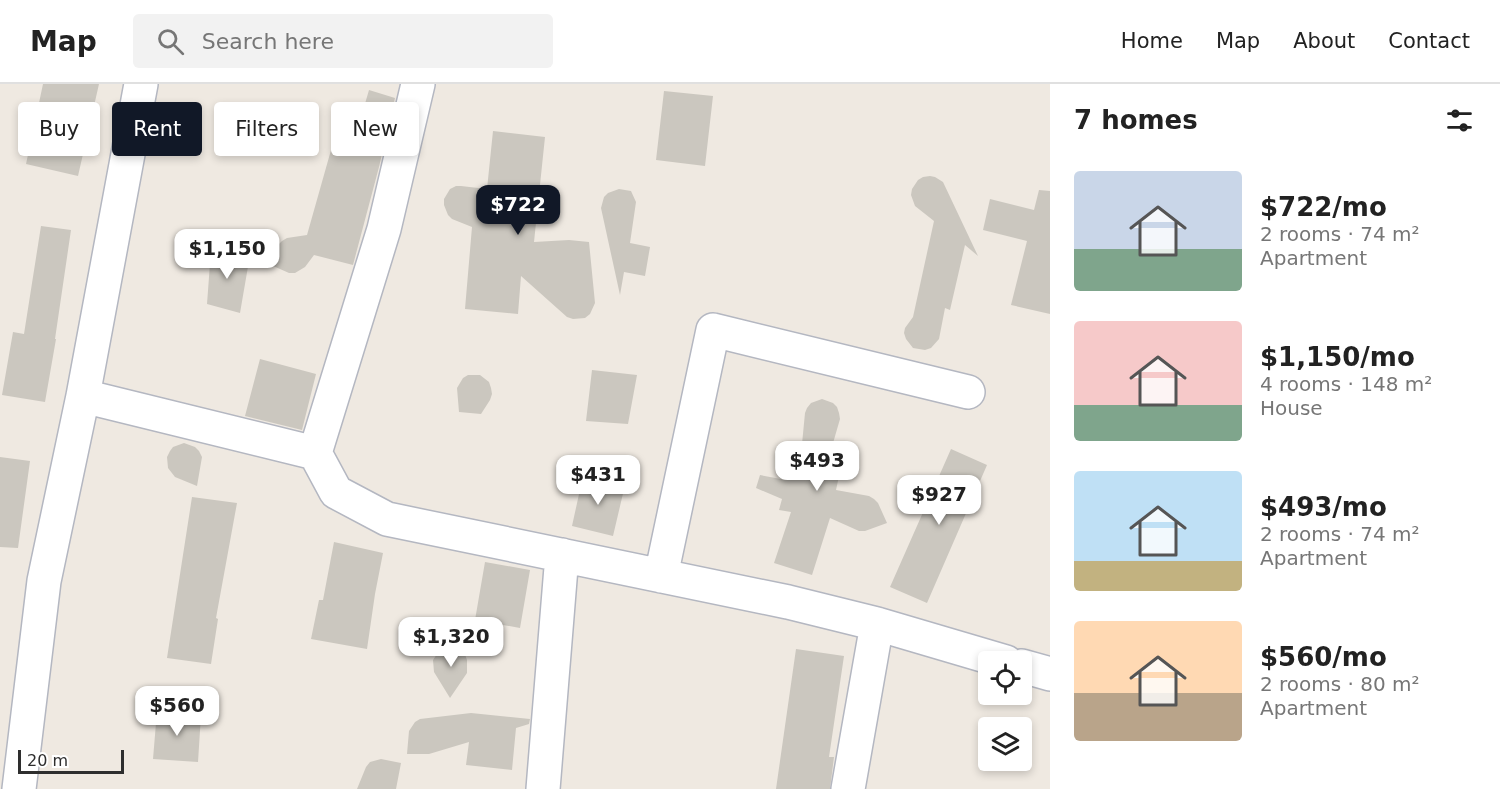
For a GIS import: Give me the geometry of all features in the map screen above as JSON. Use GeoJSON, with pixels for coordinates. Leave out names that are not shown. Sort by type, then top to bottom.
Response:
{"type":"FeatureCollection","features":[{"type":"Feature","properties":{"kind":"street"},"geometry":{"type":"LineString","coordinates":[[19,789],[44,581],[83,396],[141,84]]}},
{"type":"Feature","properties":{"kind":"street"},"geometry":{"type":"LineString","coordinates":[[418,84],[384,229],[315,453],[336,492],[387,519],[788,602],[877,624],[978,654]]}},
{"type":"Feature","properties":{"kind":"street"},"geometry":{"type":"LineString","coordinates":[[661,576],[713,330],[968,392]]}},
{"type":"Feature","properties":{"kind":"street"},"geometry":{"type":"LineString","coordinates":[[83,396],[315,453]]}},
{"type":"Feature","properties":{"kind":"street"},"geometry":{"type":"LineString","coordinates":[[543,789],[562,555]]}},
{"type":"Feature","properties":{"kind":"street"},"geometry":{"type":"LineString","coordinates":[[848,789],[877,624]]}},
{"type":"Feature","properties":{"kind":"street"},"geometry":{"type":"LineString","coordinates":[[1032,669],[1050,674]]}},
{"type":"Feature","properties":{"kind":"building"},"geometry":{"type":"Polygon","coordinates":[[[43,84],[99,84],[95,102],[39,102],[43,84]]]}},
{"type":"Feature","properties":{"kind":"building"},"geometry":{"type":"Polygon","coordinates":[[[369,90],[395,98],[394,102],[365,102],[369,90]]]}},
{"type":"Feature","properties":{"kind":"building"},"geometry":{"type":"Polygon","coordinates":[[[664,91],[713,96],[705,166],[656,160],[664,91]]]}},
{"type":"Feature","properties":{"kind":"building"},"geometry":{"type":"Polygon","coordinates":[[[493,131],[545,137],[534,242],[569,240],[589,242],[595,303],[590,314],[585,318],[567,317],[521,276],[518,314],[465,309],[472,227],[448,215],[444,199],[450,189],[456,186],[487,189],[493,131]]]}},
{"type":"Feature","properties":{"kind":"building"},"geometry":{"type":"Polygon","coordinates":[[[331,150],[331,156],[382,156],[353,265],[314,255],[305,267],[295,273],[289,273],[271,265],[274,249],[282,241],[307,235],[331,150]]]}},
{"type":"Feature","properties":{"kind":"building"},"geometry":{"type":"Polygon","coordinates":[[[28,156],[83,156],[78,176],[26,164],[28,156]]]}},
{"type":"Feature","properties":{"kind":"building"},"geometry":{"type":"Polygon","coordinates":[[[930,176],[943,182],[978,256],[965,245],[950,310],[945,308],[939,339],[931,348],[925,350],[913,348],[904,333],[913,317],[934,221],[915,206],[911,195],[918,180],[930,176]]]}},
{"type":"Feature","properties":{"kind":"building"},"geometry":{"type":"Polygon","coordinates":[[[619,189],[631,191],[636,202],[630,243],[650,247],[645,276],[624,272],[620,295],[601,208],[604,197],[619,189]]]}},
{"type":"Feature","properties":{"kind":"building"},"geometry":{"type":"Polygon","coordinates":[[[1039,190],[1050,191],[1050,314],[1011,305],[1027,241],[983,230],[990,199],[1034,210],[1039,190]]]}},
{"type":"Feature","properties":{"kind":"building"},"geometry":{"type":"Polygon","coordinates":[[[41,226],[71,230],[45,402],[2,395],[13,332],[24,334],[41,226]]]}},
{"type":"Feature","properties":{"kind":"building"},"geometry":{"type":"Polygon","coordinates":[[[211,250],[250,255],[240,313],[207,304],[211,250]]]}},
{"type":"Feature","properties":{"kind":"building"},"geometry":{"type":"Polygon","coordinates":[[[260,359],[316,374],[302,430],[245,416],[260,359]]]}},
{"type":"Feature","properties":{"kind":"building"},"geometry":{"type":"Polygon","coordinates":[[[592,370],[637,375],[628,424],[586,421],[592,370]]]}},
{"type":"Feature","properties":{"kind":"building"},"geometry":{"type":"Polygon","coordinates":[[[468,375],[480,375],[489,382],[491,388],[490,400],[481,414],[459,412],[457,388],[463,378],[468,375]]]}},
{"type":"Feature","properties":{"kind":"building"},"geometry":{"type":"Polygon","coordinates":[[[822,399],[837,407],[840,419],[831,450],[844,453],[836,490],[874,499],[887,523],[859,531],[830,518],[812,575],[774,563],[791,512],[779,510],[782,499],[756,488],[760,475],[786,480],[794,442],[802,444],[807,408],[811,403],[822,399]]]}},
{"type":"Feature","properties":{"kind":"building"},"geometry":{"type":"Polygon","coordinates":[[[184,443],[195,447],[202,457],[197,486],[175,477],[168,468],[167,457],[170,451],[173,447],[184,443]]]}},
{"type":"Feature","properties":{"kind":"building"},"geometry":{"type":"Polygon","coordinates":[[[951,449],[987,465],[927,603],[890,587],[951,449]]]}},
{"type":"Feature","properties":{"kind":"building"},"geometry":{"type":"Polygon","coordinates":[[[0,457],[30,461],[18,548],[0,547],[0,457]]]}},
{"type":"Feature","properties":{"kind":"building"},"geometry":{"type":"Polygon","coordinates":[[[583,476],[625,485],[613,536],[572,526],[583,476]]]}},
{"type":"Feature","properties":{"kind":"building"},"geometry":{"type":"Polygon","coordinates":[[[192,497],[237,503],[216,618],[218,619],[211,664],[167,658],[192,497]]]}},
{"type":"Feature","properties":{"kind":"building"},"geometry":{"type":"Polygon","coordinates":[[[334,542],[383,553],[367,649],[311,639],[319,600],[323,600],[334,542]]]}},
{"type":"Feature","properties":{"kind":"building"},"geometry":{"type":"Polygon","coordinates":[[[485,562],[530,570],[520,628],[475,620],[485,562]]]}},
{"type":"Feature","properties":{"kind":"building"},"geometry":{"type":"Polygon","coordinates":[[[462,646],[467,660],[467,673],[450,698],[434,672],[433,660],[439,651],[445,648],[462,646]]]}},
{"type":"Feature","properties":{"kind":"building"},"geometry":{"type":"Polygon","coordinates":[[[796,649],[844,656],[829,757],[834,757],[830,789],[776,789],[796,649]]]}},
{"type":"Feature","properties":{"kind":"building"},"geometry":{"type":"Polygon","coordinates":[[[157,711],[201,715],[198,762],[153,759],[157,711]]]}},
{"type":"Feature","properties":{"kind":"building"},"geometry":{"type":"Polygon","coordinates":[[[471,713],[530,719],[529,724],[516,728],[512,770],[466,765],[469,742],[429,754],[407,754],[409,731],[415,722],[420,719],[471,713]]]}},
{"type":"Feature","properties":{"kind":"building"},"geometry":{"type":"Polygon","coordinates":[[[381,759],[401,763],[396,789],[357,789],[370,762],[381,759]]]}}]}
